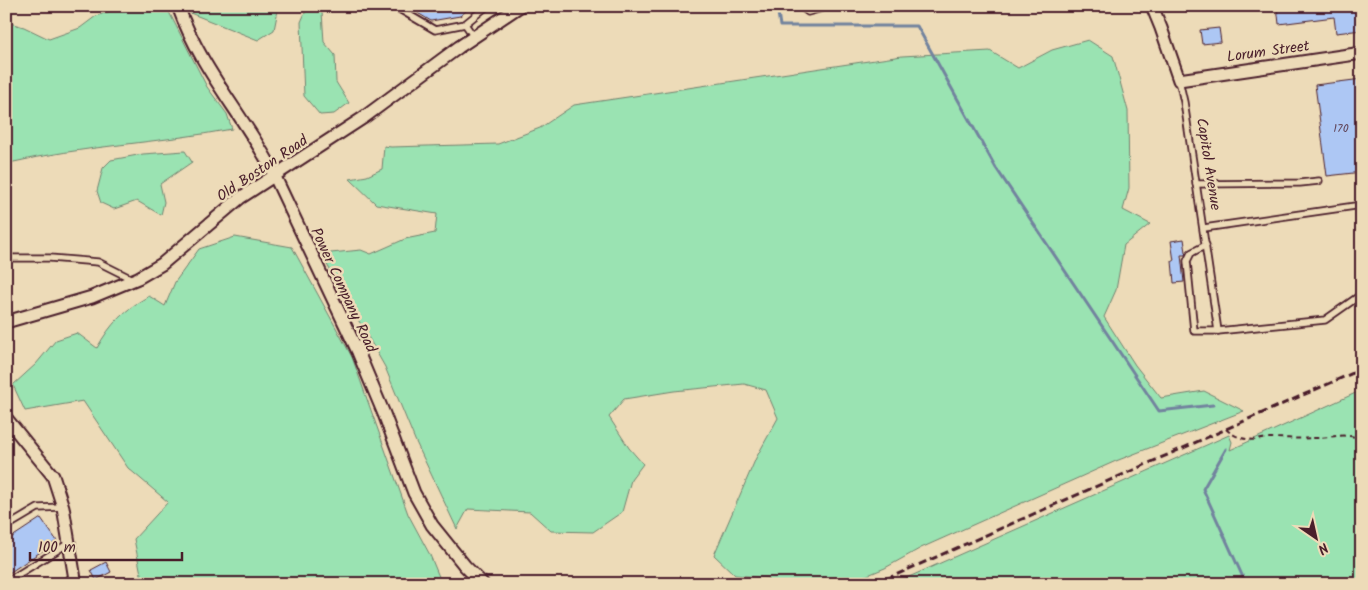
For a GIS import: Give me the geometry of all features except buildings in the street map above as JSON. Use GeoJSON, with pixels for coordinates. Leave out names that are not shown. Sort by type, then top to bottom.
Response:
{"type":"FeatureCollection","features":[{"type":"Feature","properties":{"kind":"street","name":"Power Company Road"},"geometry":{"type":"LineString","coordinates":[[178,6],[202,60],[268,162],[358,352],[414,493],[432,525],[465,566],[483,584]]}},
{"type":"Feature","properties":{"kind":"street","name":"Old Boston Road"},"geometry":{"type":"LineString","coordinates":[[6,322],[92,297],[134,280],[162,264],[240,198],[363,118],[474,36],[520,6]]}},
{"type":"Feature","properties":{"kind":"street","name":"Capitol Avenue"},"geometry":{"type":"LineString","coordinates":[[1152,6],[1179,80]]}},
{"type":"Feature","properties":{"kind":"street","name":"Lorum Street"},"geometry":{"type":"LineString","coordinates":[[1179,80],[1362,53]]}},
{"type":"Feature","properties":{"kind":"street"},"geometry":{"type":"LineString","coordinates":[[6,418],[53,476],[64,507],[69,542],[71,581]]}},
{"type":"Feature","properties":{"kind":"lane"},"geometry":{"type":"LineString","coordinates":[[394,6],[435,30],[464,24],[487,6]]}},
{"type":"Feature","properties":{"kind":"lane"},"geometry":{"type":"LineString","coordinates":[[800,6],[808,12],[830,6]]}},
{"type":"Feature","properties":{"kind":"lane"},"geometry":{"type":"LineString","coordinates":[[464,24],[474,36]]}},
{"type":"Feature","properties":{"kind":"lane","name":"Capitol Avenue"},"geometry":{"type":"LineString","coordinates":[[1179,80],[1204,228],[1218,331]]}},
{"type":"Feature","properties":{"kind":"lane"},"geometry":{"type":"LineString","coordinates":[[1196,184],[1300,183],[1320,181]]}},
{"type":"Feature","properties":{"kind":"lane"},"geometry":{"type":"LineString","coordinates":[[1204,228],[1362,205]]}},
{"type":"Feature","properties":{"kind":"lane"},"geometry":{"type":"LineString","coordinates":[[1206,245],[1191,253],[1187,262],[1194,331],[1218,331],[1325,320],[1362,294]]}},
{"type":"Feature","properties":{"kind":"lane"},"geometry":{"type":"LineString","coordinates":[[6,258],[50,258],[98,262],[134,280]]}},
{"type":"Feature","properties":{"kind":"lane"},"geometry":{"type":"LineString","coordinates":[[6,527],[38,508],[64,507]]}},
{"type":"Feature","properties":{"kind":"lane"},"geometry":{"type":"LineString","coordinates":[[6,582],[69,542]]}},
{"type":"Feature","properties":{"kind":"path"},"geometry":{"type":"LineString","coordinates":[[1226,429],[1240,439],[1316,438],[1341,434],[1362,439]]}},
{"type":"Feature","properties":{"kind":"green space"},"geometry":{"type":"Polygon","coordinates":[[[125,6],[166,6],[207,87],[227,114],[232,129],[64,152],[9,163],[6,161],[6,22],[24,27],[49,39],[80,28],[96,16],[125,6]]]}},
{"type":"Feature","properties":{"kind":"green space"},"geometry":{"type":"Polygon","coordinates":[[[192,6],[281,6],[278,10],[274,30],[258,40],[190,13],[192,6]]]}},
{"type":"Feature","properties":{"kind":"green space"},"geometry":{"type":"Polygon","coordinates":[[[308,6],[325,6],[326,8],[322,12],[324,42],[335,55],[336,82],[349,103],[334,114],[320,115],[304,96],[301,22],[308,6]]]}},
{"type":"Feature","properties":{"kind":"green space"},"geometry":{"type":"Polygon","coordinates":[[[1088,40],[1113,56],[1128,111],[1129,188],[1123,210],[1150,224],[1124,245],[1116,290],[1104,317],[1135,365],[1161,398],[1204,391],[1244,411],[1116,461],[921,548],[885,568],[846,584],[768,584],[768,578],[735,575],[714,555],[756,458],[778,418],[766,390],[744,384],[674,391],[624,399],[609,417],[629,448],[643,464],[631,480],[622,512],[593,532],[551,531],[530,512],[468,509],[457,529],[415,440],[385,367],[321,254],[361,250],[371,254],[405,239],[435,233],[437,214],[376,204],[350,179],[367,176],[382,169],[384,146],[498,144],[540,128],[574,105],[902,56],[990,51],[1018,68],[1052,50],[1088,40]]]}},
{"type":"Feature","properties":{"kind":"green space"},"geometry":{"type":"Polygon","coordinates":[[[185,151],[192,162],[160,184],[164,202],[161,215],[137,201],[114,209],[101,203],[97,191],[103,168],[111,160],[143,154],[185,151]]]}},
{"type":"Feature","properties":{"kind":"green space"},"geometry":{"type":"Polygon","coordinates":[[[235,237],[292,247],[352,357],[408,514],[430,555],[442,584],[143,584],[134,539],[168,502],[128,468],[83,401],[25,411],[13,385],[36,364],[56,340],[77,333],[97,348],[119,318],[140,301],[149,296],[165,306],[175,282],[199,249],[235,237]]]}},
{"type":"Feature","properties":{"kind":"green space"},"geometry":{"type":"Polygon","coordinates":[[[1362,379],[1362,584],[893,584],[1229,435],[1232,442],[1230,450],[1360,391],[1357,381],[1362,379]]]}},
{"type":"Feature","properties":{"kind":"waterway"},"geometry":{"type":"LineString","coordinates":[[777,6],[780,26],[917,26],[996,168],[1159,411],[1213,405]]}},
{"type":"Feature","properties":{"kind":"waterway"},"geometry":{"type":"LineString","coordinates":[[1226,449],[1203,489],[1246,584]]}},
{"type":"Feature","properties":{"kind":"railway"},"geometry":{"type":"LineString","coordinates":[[875,584],[1362,369]]}}]}
